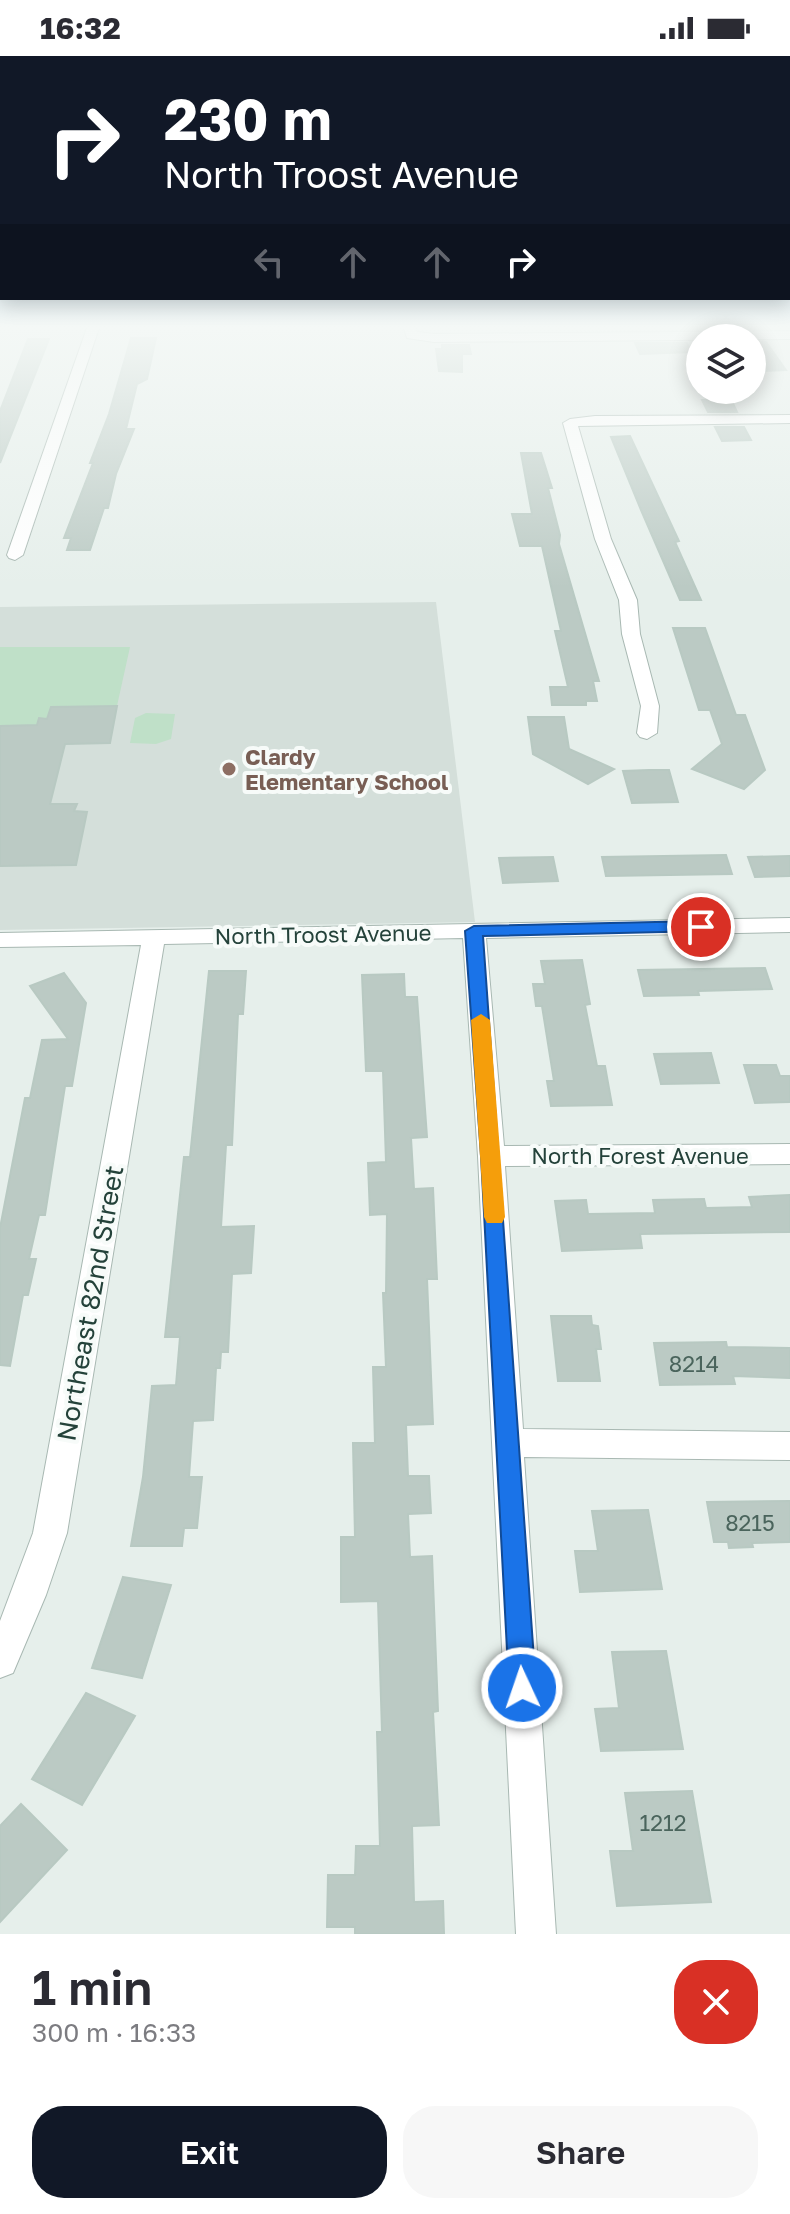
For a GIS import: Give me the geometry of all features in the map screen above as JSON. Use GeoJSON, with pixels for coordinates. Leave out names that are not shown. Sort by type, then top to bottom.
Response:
{"type":"FeatureCollection","features":[{"type":"Feature","properties":{"kind":"street"},"geometry":{"type":"LineString","coordinates":[[15,555],[64,413]]}},
{"type":"Feature","properties":{"kind":"street"},"geometry":{"type":"LineString","coordinates":[[647,733],[650,706],[631,634],[628,600],[603,539],[570,423],[595,420],[790,419]]}},
{"type":"Feature","properties":{"kind":"street","name":"North Troost Avenue"},"geometry":{"type":"LineString","coordinates":[[0,940],[790,925]]}},
{"type":"Feature","properties":{"kind":"street"},"geometry":{"type":"LineString","coordinates":[[474,931],[491,1156],[536,1934]]}},
{"type":"Feature","properties":{"kind":"street","name":"Northeast 82nd Street"},"geometry":{"type":"LineString","coordinates":[[0,1661],[29,1595],[50,1533],[154,938]]}},
{"type":"Feature","properties":{"kind":"street","name":"North Forest Avenue"},"geometry":{"type":"LineString","coordinates":[[491,1156],[790,1154]]}},
{"type":"Feature","properties":{"kind":"street"},"geometry":{"type":"LineString","coordinates":[[508,1443],[790,1446]]}},
{"type":"Feature","properties":{"kind":"shaded area","name":"Clardy Elementary School"},"geometry":{"type":"Polygon","coordinates":[[[436,602],[475,922],[0,930],[0,607],[436,602]]]}},
{"type":"Feature","properties":{"kind":"green space"},"geometry":{"type":"Polygon","coordinates":[[[0,647],[130,647],[117,706],[51,707],[47,719],[39,718],[37,725],[0,726],[0,647]]]}},
{"type":"Feature","properties":{"kind":"green space"},"geometry":{"type":"Polygon","coordinates":[[[146,713],[175,714],[171,739],[156,744],[130,743],[135,718],[146,713]]]}},
{"type":"Feature","properties":{"kind":"building"},"geometry":{"type":"Polygon","coordinates":[[[0,413],[20,413],[0,463],[0,413]]]}},
{"type":"Feature","properties":{"kind":"building"},"geometry":{"type":"Polygon","coordinates":[[[130,413],[126,429],[134,429],[116,474],[108,508],[104,508],[90,550],[67,550],[71,538],[64,538],[109,414],[130,413]]]}},
{"type":"Feature","properties":{"kind":"building"},"geometry":{"type":"Polygon","coordinates":[[[715,427],[744,427],[751,440],[722,441],[715,427]]]}},
{"type":"Feature","properties":{"kind":"building"},"geometry":{"type":"Polygon","coordinates":[[[630,436],[679,541],[675,542],[701,600],[680,600],[641,510],[611,437],[630,436]]]}},
{"type":"Feature","properties":{"kind":"building"},"geometry":{"type":"Polygon","coordinates":[[[521,453],[541,453],[552,488],[548,488],[560,535],[559,544],[599,681],[593,681],[597,701],[586,701],[586,705],[552,705],[550,687],[568,687],[555,631],[561,631],[542,546],[520,546],[512,514],[532,514],[521,453]]]}},
{"type":"Feature","properties":{"kind":"building"},"geometry":{"type":"Polygon","coordinates":[[[673,628],[705,628],[736,715],[745,715],[765,770],[744,789],[692,769],[722,744],[710,710],[699,710],[673,628]]]}},
{"type":"Feature","properties":{"kind":"building"},"geometry":{"type":"Polygon","coordinates":[[[117,706],[110,743],[65,744],[50,804],[77,804],[74,811],[87,812],[76,865],[0,866],[0,726],[37,725],[39,718],[47,719],[51,707],[117,706]]]}},
{"type":"Feature","properties":{"kind":"building"},"geometry":{"type":"Polygon","coordinates":[[[528,717],[564,717],[569,749],[614,769],[588,784],[533,754],[528,717]]]}},
{"type":"Feature","properties":{"kind":"building"},"geometry":{"type":"Polygon","coordinates":[[[669,770],[678,802],[632,803],[623,771],[669,770]]]}},
{"type":"Feature","properties":{"kind":"building"},"geometry":{"type":"Polygon","coordinates":[[[726,855],[732,874],[606,876],[602,857],[726,855]]]}},
{"type":"Feature","properties":{"kind":"building"},"geometry":{"type":"Polygon","coordinates":[[[790,856],[790,876],[755,877],[748,857],[790,856]]]}},
{"type":"Feature","properties":{"kind":"building"},"geometry":{"type":"Polygon","coordinates":[[[553,857],[558,881],[503,883],[499,858],[553,857]]]}},
{"type":"Feature","properties":{"kind":"building"},"geometry":{"type":"Polygon","coordinates":[[[582,960],[590,1004],[585,1005],[597,1066],[605,1066],[612,1105],[551,1106],[547,1081],[554,1081],[542,1006],[536,1006],[533,984],[545,984],[541,961],[582,960]]]}},
{"type":"Feature","properties":{"kind":"building"},"geometry":{"type":"Polygon","coordinates":[[[765,968],[772,989],[644,996],[638,970],[765,968]]]}},
{"type":"Feature","properties":{"kind":"building"},"geometry":{"type":"Polygon","coordinates":[[[209,971],[246,971],[243,1014],[238,1014],[232,1145],[226,1145],[221,1227],[254,1226],[251,1273],[232,1274],[228,1352],[221,1352],[220,1368],[216,1368],[213,1420],[193,1421],[189,1477],[202,1477],[197,1528],[184,1528],[182,1546],[131,1546],[143,1477],[152,1386],[176,1385],[180,1337],[165,1337],[184,1157],[190,1157],[209,971]]]}},
{"type":"Feature","properties":{"kind":"building"},"geometry":{"type":"Polygon","coordinates":[[[64,973],[86,1003],[72,1086],[65,1086],[45,1215],[39,1215],[29,1259],[36,1259],[28,1295],[23,1295],[10,1366],[0,1365],[0,1228],[25,1098],[30,1098],[42,1040],[68,1039],[30,986],[64,973]]]}},
{"type":"Feature","properties":{"kind":"building"},"geometry":{"type":"Polygon","coordinates":[[[404,974],[405,997],[417,997],[427,1137],[411,1138],[414,1189],[433,1188],[437,1279],[427,1279],[433,1424],[406,1425],[408,1476],[429,1476],[431,1513],[408,1514],[410,1557],[432,1556],[438,1711],[433,1712],[439,1825],[412,1826],[414,1902],[443,1901],[444,1934],[355,1934],[355,1927],[327,1927],[328,1875],[355,1875],[356,1846],[380,1846],[377,1732],[382,1732],[378,1601],[341,1602],[341,1537],[355,1537],[353,1443],[375,1443],[373,1367],[386,1367],[383,1293],[386,1293],[387,1214],[370,1215],[368,1163],[386,1162],[383,1071],[366,1071],[362,975],[404,974]]]}},
{"type":"Feature","properties":{"kind":"building"},"geometry":{"type":"Polygon","coordinates":[[[711,1053],[719,1083],[661,1084],[654,1054],[711,1053]]]}},
{"type":"Feature","properties":{"kind":"building"},"geometry":{"type":"Polygon","coordinates":[[[744,1065],[776,1065],[780,1076],[790,1076],[790,1102],[755,1103],[744,1065]]]}},
{"type":"Feature","properties":{"kind":"building"},"geometry":{"type":"Polygon","coordinates":[[[790,1195],[790,1232],[640,1234],[642,1248],[562,1251],[555,1201],[586,1200],[588,1214],[655,1213],[653,1200],[704,1199],[706,1208],[752,1207],[749,1197],[790,1195]]]}},
{"type":"Feature","properties":{"kind":"building"},"geometry":{"type":"Polygon","coordinates":[[[551,1316],[591,1316],[592,1325],[598,1326],[601,1349],[596,1349],[600,1381],[558,1381],[551,1316]]]}},
{"type":"Feature","properties":{"kind":"building"},"geometry":{"type":"Polygon","coordinates":[[[726,1342],[727,1347],[790,1348],[790,1378],[733,1376],[735,1384],[660,1385],[654,1343],[726,1342]]]}},
{"type":"Feature","properties":{"kind":"building"},"geometry":{"type":"Polygon","coordinates":[[[790,1501],[790,1542],[752,1543],[753,1547],[729,1548],[728,1542],[714,1542],[707,1502],[790,1501]]]}},
{"type":"Feature","properties":{"kind":"building"},"geometry":{"type":"Polygon","coordinates":[[[648,1510],[662,1589],[580,1592],[575,1551],[598,1551],[592,1511],[648,1510]]]}},
{"type":"Feature","properties":{"kind":"building"},"geometry":{"type":"Polygon","coordinates":[[[123,1577],[171,1585],[142,1678],[92,1668],[123,1577]]]}},
{"type":"Feature","properties":{"kind":"building"},"geometry":{"type":"Polygon","coordinates":[[[666,1651],[683,1749],[601,1751],[595,1709],[619,1708],[612,1652],[666,1651]]]}},
{"type":"Feature","properties":{"kind":"building"},"geometry":{"type":"Polygon","coordinates":[[[86,1693],[135,1716],[82,1805],[32,1779],[86,1693]]]}},
{"type":"Feature","properties":{"kind":"building"},"geometry":{"type":"Polygon","coordinates":[[[692,1791],[711,1902],[617,1906],[610,1851],[633,1851],[625,1793],[692,1791]]]}},
{"type":"Feature","properties":{"kind":"building"},"geometry":{"type":"Polygon","coordinates":[[[21,1804],[67,1850],[0,1922],[0,1826],[21,1804]]]}},
{"type":"Feature","properties":{"kind":"slow traffic"},"geometry":{"type":"LineString","coordinates":[[481,1020],[494,1217]]}},
{"type":"Feature","properties":{"kind":"place","name":"Clardy Elementary School"},"geometry":{"type":"Point","coordinates":[229,769]}},
{"type":"Feature","properties":{"kind":"route"},"geometry":{"type":"LineString","coordinates":[[522,1688],[491,1156],[474,931],[701,927]]}}]}
